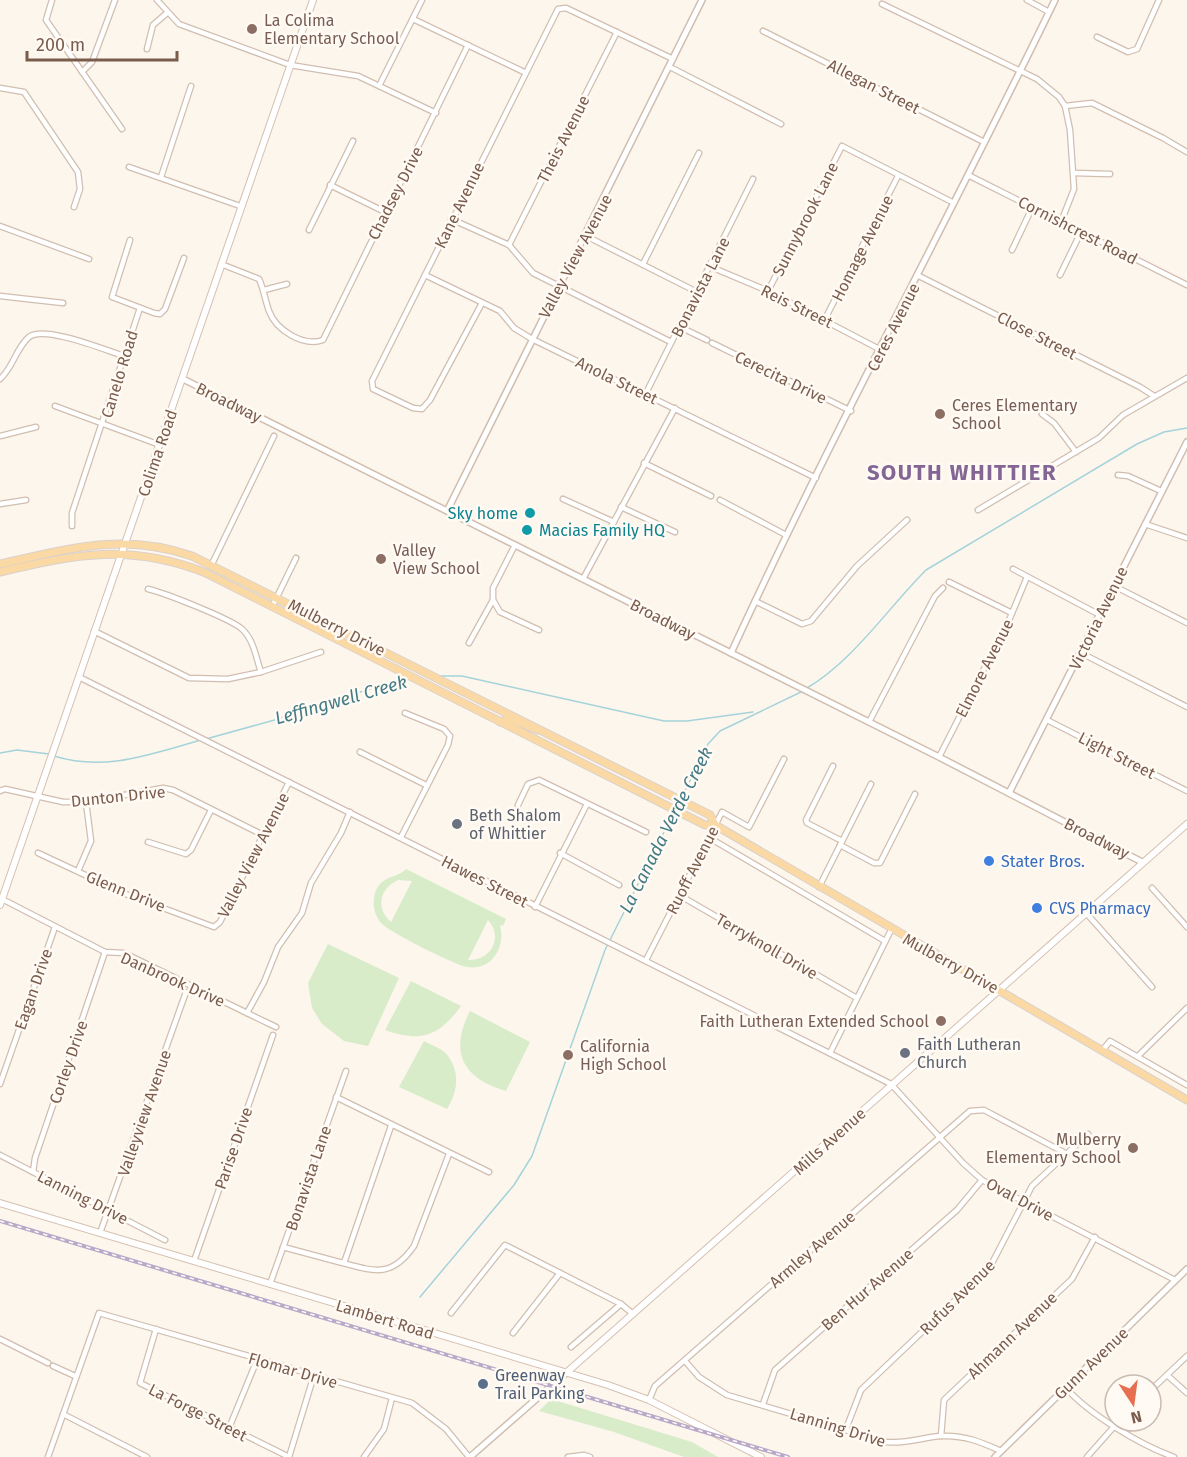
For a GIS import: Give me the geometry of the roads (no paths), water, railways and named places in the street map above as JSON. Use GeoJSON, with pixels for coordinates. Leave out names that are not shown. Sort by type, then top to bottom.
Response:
{"type":"FeatureCollection","features":[{"type":"Feature","properties":{"kind":"main road","name":"Colima Road"},"geometry":{"type":"LineString","coordinates":[[1,902],[313,0]]}},
{"type":"Feature","properties":{"kind":"main road","name":"Mulberry Drive"},"geometry":{"type":"LineString","coordinates":[[0,564],[94,544],[127,543],[171,549],[212,564],[710,815],[715,825]]}},
{"type":"Feature","properties":{"kind":"main road","name":"Mulberry Drive"},"geometry":{"type":"LineString","coordinates":[[0,572],[66,559],[123,553],[179,562],[206,573],[705,825],[715,825],[891,930],[1187,1100]]}},
{"type":"Feature","properties":{"kind":"main road"},"geometry":{"type":"LineString","coordinates":[[500,722],[510,719],[532,729],[546,732]]}},
{"type":"Feature","properties":{"kind":"main road","name":"Mills Avenue"},"geometry":{"type":"LineString","coordinates":[[566,1373],[891,1084],[1088,914],[1142,862],[1187,824]]}},
{"type":"Feature","properties":{"kind":"main road","name":"Lambert Road"},"geometry":{"type":"LineString","coordinates":[[0,1203],[649,1400],[761,1457]]}},
{"type":"Feature","properties":{"kind":"street"},"geometry":{"type":"LineString","coordinates":[[52,0],[46,20],[122,129]]}},
{"type":"Feature","properties":{"kind":"street"},"geometry":{"type":"LineString","coordinates":[[82,72],[92,62],[115,0]]}},
{"type":"Feature","properties":{"kind":"street"},"geometry":{"type":"LineString","coordinates":[[157,0],[179,24],[290,65],[358,76],[380,84],[436,112]]}},
{"type":"Feature","properties":{"kind":"street"},"geometry":{"type":"LineString","coordinates":[[380,84],[422,0]]}},
{"type":"Feature","properties":{"kind":"street","name":"Valley View Avenue"},"geometry":{"type":"LineString","coordinates":[[447,511],[702,0]]}},
{"type":"Feature","properties":{"kind":"street"},"geometry":{"type":"LineString","coordinates":[[1027,0],[1049,12]]}},
{"type":"Feature","properties":{"kind":"street","name":"Ceres Avenue"},"geometry":{"type":"LineString","coordinates":[[731,653],[786,534],[851,411],[1055,0]]}},
{"type":"Feature","properties":{"kind":"street"},"geometry":{"type":"LineString","coordinates":[[1097,37],[1128,52],[1137,49],[1159,0]]}},
{"type":"Feature","properties":{"kind":"street"},"geometry":{"type":"LineString","coordinates":[[882,4],[1021,71],[1053,90],[1065,106],[1074,173],[1074,189],[1061,222]]}},
{"type":"Feature","properties":{"kind":"street","name":"Kane Avenue"},"geometry":{"type":"LineString","coordinates":[[482,303],[430,400],[422,409],[413,408],[373,388],[372,381],[451,219],[558,9],[566,8],[617,32]]}},
{"type":"Feature","properties":{"kind":"street"},"geometry":{"type":"LineString","coordinates":[[147,50],[153,26],[167,13]]}},
{"type":"Feature","properties":{"kind":"street"},"geometry":{"type":"LineString","coordinates":[[413,19],[524,72]]}},
{"type":"Feature","properties":{"kind":"street","name":"Allegan Street"},"geometry":{"type":"LineString","coordinates":[[763,31],[984,141]]}},
{"type":"Feature","properties":{"kind":"street"},"geometry":{"type":"LineString","coordinates":[[617,32],[674,59]]}},
{"type":"Feature","properties":{"kind":"street","name":"Theis Avenue"},"geometry":{"type":"LineString","coordinates":[[509,246],[617,32]]}},
{"type":"Feature","properties":{"kind":"street","name":"Chadsey Drive"},"geometry":{"type":"LineString","coordinates":[[264,290],[269,313],[287,333],[314,343],[322,340],[468,45]]}},
{"type":"Feature","properties":{"kind":"street"},"geometry":{"type":"LineString","coordinates":[[670,67],[781,124]]}},
{"type":"Feature","properties":{"kind":"street"},"geometry":{"type":"LineString","coordinates":[[161,177],[191,86]]}},
{"type":"Feature","properties":{"kind":"street"},"geometry":{"type":"LineString","coordinates":[[0,88],[24,92],[78,172],[80,189],[74,207]]}},
{"type":"Feature","properties":{"kind":"street"},"geometry":{"type":"LineString","coordinates":[[1065,106],[1092,103],[1163,138],[1187,153]]}},
{"type":"Feature","properties":{"kind":"street"},"geometry":{"type":"LineString","coordinates":[[309,230],[353,141]]}},
{"type":"Feature","properties":{"kind":"street","name":"Sunnybrook Lane"},"geometry":{"type":"LineString","coordinates":[[768,291],[842,146],[898,176]]}},
{"type":"Feature","properties":{"kind":"street"},"geometry":{"type":"LineString","coordinates":[[643,264],[699,153]]}},
{"type":"Feature","properties":{"kind":"street"},"geometry":{"type":"LineString","coordinates":[[129,167],[240,206]]}},
{"type":"Feature","properties":{"kind":"street"},"geometry":{"type":"LineString","coordinates":[[1074,173],[1110,174]]}},
{"type":"Feature","properties":{"kind":"street","name":"Cornishcrest Road"},"geometry":{"type":"LineString","coordinates":[[968,175],[1187,285]]}},
{"type":"Feature","properties":{"kind":"street"},"geometry":{"type":"LineString","coordinates":[[898,176],[954,203]]}},
{"type":"Feature","properties":{"kind":"street","name":"Homage Avenue"},"geometry":{"type":"LineString","coordinates":[[825,319],[898,176]]}},
{"type":"Feature","properties":{"kind":"street","name":"Bonavista Lane"},"geometry":{"type":"LineString","coordinates":[[645,394],[711,267],[753,179]]}},
{"type":"Feature","properties":{"kind":"street"},"geometry":{"type":"LineString","coordinates":[[330,185],[385,213]]}},
{"type":"Feature","properties":{"kind":"street"},"geometry":{"type":"LineString","coordinates":[[1012,250],[1032,208]]}},
{"type":"Feature","properties":{"kind":"street"},"geometry":{"type":"LineString","coordinates":[[451,219],[509,246],[533,273],[558,287],[671,342]]}},
{"type":"Feature","properties":{"kind":"street"},"geometry":{"type":"LineString","coordinates":[[0,226],[89,259]]}},
{"type":"Feature","properties":{"kind":"street"},"geometry":{"type":"LineString","coordinates":[[1060,275],[1081,232]]}},
{"type":"Feature","properties":{"kind":"street"},"geometry":{"type":"LineString","coordinates":[[586,236],[697,292]]}},
{"type":"Feature","properties":{"kind":"street","name":"Canelo Road"},"geometry":{"type":"LineString","coordinates":[[72,526],[72,513],[141,308],[112,297],[130,240]]}},
{"type":"Feature","properties":{"kind":"street"},"geometry":{"type":"LineString","coordinates":[[141,308],[160,314],[165,309],[184,258]]}},
{"type":"Feature","properties":{"kind":"street"},"geometry":{"type":"LineString","coordinates":[[220,264],[253,275],[259,279],[264,290],[287,284]]}},
{"type":"Feature","properties":{"kind":"street","name":"Reis Street"},"geometry":{"type":"LineString","coordinates":[[711,267],[768,291],[881,350]]}},
{"type":"Feature","properties":{"kind":"street","name":"Anola Street"},"geometry":{"type":"LineString","coordinates":[[425,275],[500,311],[514,328],[532,339],[816,478]]}},
{"type":"Feature","properties":{"kind":"street","name":"Close Street"},"geometry":{"type":"LineString","coordinates":[[919,276],[1154,396]]}},
{"type":"Feature","properties":{"kind":"street"},"geometry":{"type":"LineString","coordinates":[[0,296],[63,303]]}},
{"type":"Feature","properties":{"kind":"street","name":"Cerecita Drive"},"geometry":{"type":"LineString","coordinates":[[680,327],[851,411]]}},
{"type":"Feature","properties":{"kind":"street"},"geometry":{"type":"LineString","coordinates":[[0,379],[27,338],[35,334],[73,339],[123,356]]}},
{"type":"Feature","properties":{"kind":"street"},"geometry":{"type":"LineString","coordinates":[[978,510],[1099,438],[1123,414],[1187,378]]}},
{"type":"Feature","properties":{"kind":"street","name":"Broadway"},"geometry":{"type":"LineString","coordinates":[[183,379],[814,694],[1142,862]]}},
{"type":"Feature","properties":{"kind":"street"},"geometry":{"type":"LineString","coordinates":[[55,406],[103,426],[160,445]]}},
{"type":"Feature","properties":{"kind":"street"},"geometry":{"type":"LineString","coordinates":[[583,579],[675,408]]}},
{"type":"Feature","properties":{"kind":"street"},"geometry":{"type":"LineString","coordinates":[[1042,414],[1054,423],[1076,452]]}},
{"type":"Feature","properties":{"kind":"street"},"geometry":{"type":"LineString","coordinates":[[0,436],[36,428]]}},
{"type":"Feature","properties":{"kind":"street"},"geometry":{"type":"LineString","coordinates":[[206,573],[274,436]]}},
{"type":"Feature","properties":{"kind":"street","name":"Victoria Avenue"},"geometry":{"type":"LineString","coordinates":[[1009,794],[1161,491],[1185,453],[1187,442]]}},
{"type":"Feature","properties":{"kind":"street"},"geometry":{"type":"LineString","coordinates":[[644,463],[711,496]]}},
{"type":"Feature","properties":{"kind":"street"},"geometry":{"type":"LineString","coordinates":[[1118,475],[1128,476],[1161,491]]}},
{"type":"Feature","properties":{"kind":"street"},"geometry":{"type":"LineString","coordinates":[[562,499],[614,522]]}},
{"type":"Feature","properties":{"kind":"street"},"geometry":{"type":"LineString","coordinates":[[0,504],[26,500]]}},
{"type":"Feature","properties":{"kind":"street"},"geometry":{"type":"LineString","coordinates":[[720,500],[786,534]]}},
{"type":"Feature","properties":{"kind":"street"},"geometry":{"type":"LineString","coordinates":[[621,507],[675,532]]}},
{"type":"Feature","properties":{"kind":"street"},"geometry":{"type":"LineString","coordinates":[[755,601],[802,624],[811,621],[857,566],[907,520]]}},
{"type":"Feature","properties":{"kind":"street"},"geometry":{"type":"LineString","coordinates":[[1145,524],[1187,537]]}},
{"type":"Feature","properties":{"kind":"street"},"geometry":{"type":"LineString","coordinates":[[469,642],[493,600],[493,588],[515,545]]}},
{"type":"Feature","properties":{"kind":"street"},"geometry":{"type":"LineString","coordinates":[[272,607],[296,558]]}},
{"type":"Feature","properties":{"kind":"street"},"geometry":{"type":"LineString","coordinates":[[1013,569],[1100,615]]}},
{"type":"Feature","properties":{"kind":"street","name":"Elmore Avenue"},"geometry":{"type":"LineString","coordinates":[[939,757],[1012,614],[1027,577]]}},
{"type":"Feature","properties":{"kind":"street"},"geometry":{"type":"LineString","coordinates":[[949,582],[1012,614]]}},
{"type":"Feature","properties":{"kind":"street"},"geometry":{"type":"LineString","coordinates":[[1114,586],[1187,623]]}},
{"type":"Feature","properties":{"kind":"street"},"geometry":{"type":"LineString","coordinates":[[869,722],[935,596],[943,588]]}},
{"type":"Feature","properties":{"kind":"street"},"geometry":{"type":"LineString","coordinates":[[148,589],[165,593],[242,629],[252,643],[261,672]]}},
{"type":"Feature","properties":{"kind":"street"},"geometry":{"type":"LineString","coordinates":[[493,600],[500,612],[540,630]]}},
{"type":"Feature","properties":{"kind":"street"},"geometry":{"type":"LineString","coordinates":[[94,632],[189,678],[228,679],[261,672],[321,652]]}},
{"type":"Feature","properties":{"kind":"street"},"geometry":{"type":"LineString","coordinates":[[1081,653],[1187,707]]}},
{"type":"Feature","properties":{"kind":"street","name":"Hawes Street"},"geometry":{"type":"LineString","coordinates":[[79,677],[891,1084]]}},
{"type":"Feature","properties":{"kind":"street"},"geometry":{"type":"LineString","coordinates":[[401,837],[448,745],[450,736],[444,729],[405,713]]}},
{"type":"Feature","properties":{"kind":"street","name":"Light Street"},"geometry":{"type":"LineString","coordinates":[[1047,720],[1187,791]]}},
{"type":"Feature","properties":{"kind":"street"},"geometry":{"type":"LineString","coordinates":[[360,752],[426,786]]}},
{"type":"Feature","properties":{"kind":"street","name":"Ruoff Avenue"},"geometry":{"type":"LineString","coordinates":[[646,960],[722,812],[749,827],[784,759]]}},
{"type":"Feature","properties":{"kind":"street"},"geometry":{"type":"LineString","coordinates":[[833,766],[806,820],[807,823],[873,863],[880,862],[915,794]]}},
{"type":"Feature","properties":{"kind":"street"},"geometry":{"type":"LineString","coordinates":[[518,805],[528,784],[539,780],[646,832]]}},
{"type":"Feature","properties":{"kind":"street","name":"Valley View Avenue"},"geometry":{"type":"LineString","coordinates":[[214,927],[220,922],[289,782]]}},
{"type":"Feature","properties":{"kind":"street"},"geometry":{"type":"LineString","coordinates":[[819,887],[871,784]]}},
{"type":"Feature","properties":{"kind":"street","name":"Dunton Drive"},"geometry":{"type":"LineString","coordinates":[[0,791],[63,802],[86,802],[163,788],[173,790],[263,835]]}},
{"type":"Feature","properties":{"kind":"street"},"geometry":{"type":"LineString","coordinates":[[78,872],[91,841],[86,802]]}},
{"type":"Feature","properties":{"kind":"street"},"geometry":{"type":"LineString","coordinates":[[535,907],[586,804]]}},
{"type":"Feature","properties":{"kind":"street"},"geometry":{"type":"LineString","coordinates":[[148,842],[186,854],[191,850],[211,810]]}},
{"type":"Feature","properties":{"kind":"street"},"geometry":{"type":"LineString","coordinates":[[276,1027],[248,1012],[264,982],[278,947],[302,913],[310,883],[350,812]]}},
{"type":"Feature","properties":{"kind":"street","name":"Mulberry Drive"},"geometry":{"type":"LineString","coordinates":[[708,837],[885,941]]}},
{"type":"Feature","properties":{"kind":"street","name":"Glenn Drive"},"geometry":{"type":"LineString","coordinates":[[38,853],[128,895],[214,927]]}},
{"type":"Feature","properties":{"kind":"street"},"geometry":{"type":"LineString","coordinates":[[560,853],[619,885]]}},
{"type":"Feature","properties":{"kind":"street"},"geometry":{"type":"LineString","coordinates":[[1152,888],[1187,927]]}},
{"type":"Feature","properties":{"kind":"street","name":"Terryknoll Drive"},"geometry":{"type":"LineString","coordinates":[[679,895],[855,997]]}},
{"type":"Feature","properties":{"kind":"street","name":"Danbrook Drive"},"geometry":{"type":"LineString","coordinates":[[1,902],[105,952],[124,953],[248,1012]]}},
{"type":"Feature","properties":{"kind":"street"},"geometry":{"type":"LineString","coordinates":[[1088,914],[1152,987]]}},
{"type":"Feature","properties":{"kind":"street","name":"Eagan Drive"},"geometry":{"type":"LineString","coordinates":[[0,1084],[55,927]]}},
{"type":"Feature","properties":{"kind":"street"},"geometry":{"type":"LineString","coordinates":[[830,1053],[855,997],[891,930]]}},
{"type":"Feature","properties":{"kind":"street","name":"Corley Drive"},"geometry":{"type":"LineString","coordinates":[[33,1172],[35,1158],[105,952]]}},
{"type":"Feature","properties":{"kind":"street","name":"Valleyview Avenue"},"geometry":{"type":"LineString","coordinates":[[100,1233],[110,1211],[186,992]]}},
{"type":"Feature","properties":{"kind":"street"},"geometry":{"type":"LineString","coordinates":[[1138,1056],[1187,1008]]}},
{"type":"Feature","properties":{"kind":"street","name":"Parise Drive"},"geometry":{"type":"LineString","coordinates":[[194,1262],[273,1035]]}},
{"type":"Feature","properties":{"kind":"street"},"geometry":{"type":"LineString","coordinates":[[1102,1051],[1110,1041],[1187,1085]]}},
{"type":"Feature","properties":{"kind":"street","name":"Bonavista Lane"},"geometry":{"type":"LineString","coordinates":[[270,1284],[346,1071]]}},
{"type":"Feature","properties":{"kind":"street","name":"Oval Drive"},"geometry":{"type":"LineString","coordinates":[[891,1084],[982,1180],[1095,1237],[1175,1281]]}},
{"type":"Feature","properties":{"kind":"street"},"geometry":{"type":"LineString","coordinates":[[336,1097],[391,1126],[489,1172]]}},
{"type":"Feature","properties":{"kind":"street","name":"Armley Avenue"},"geometry":{"type":"LineString","coordinates":[[649,1400],[655,1386],[970,1112],[984,1110],[1066,1154]]}},
{"type":"Feature","properties":{"kind":"street"},"geometry":{"type":"LineString","coordinates":[[344,1263],[391,1126]]}},
{"type":"Feature","properties":{"kind":"street","name":"Rufus Avenue"},"geometry":{"type":"LineString","coordinates":[[846,1429],[857,1396],[865,1385],[990,1267],[1036,1181],[1088,1134]]}},
{"type":"Feature","properties":{"kind":"street"},"geometry":{"type":"LineString","coordinates":[[284,1247],[367,1270],[382,1270],[394,1266],[405,1259],[414,1246],[449,1154]]}},
{"type":"Feature","properties":{"kind":"street","name":"Lanning Drive"},"geometry":{"type":"LineString","coordinates":[[0,1155],[165,1240]]}},
{"type":"Feature","properties":{"kind":"street","name":"Ben Hur Avenue"},"geometry":{"type":"LineString","coordinates":[[763,1404],[775,1370],[957,1210],[982,1180]]}},
{"type":"Feature","properties":{"kind":"street","name":"Ahmann Avenue"},"geometry":{"type":"LineString","coordinates":[[940,1436],[944,1401],[1072,1279],[1095,1237]]}},
{"type":"Feature","properties":{"kind":"street"},"geometry":{"type":"LineString","coordinates":[[452,1313],[505,1245],[621,1304],[633,1314]]}},
{"type":"Feature","properties":{"kind":"street","name":"Gunn Avenue"},"geometry":{"type":"LineString","coordinates":[[994,1457],[1187,1269]]}},
{"type":"Feature","properties":{"kind":"street"},"geometry":{"type":"LineString","coordinates":[[513,1333],[560,1273]]}},
{"type":"Feature","properties":{"kind":"street"},"geometry":{"type":"LineString","coordinates":[[571,1347],[621,1304]]}},
{"type":"Feature","properties":{"kind":"street","name":"Flomar Drive"},"geometry":{"type":"LineString","coordinates":[[75,1376],[99,1313],[412,1403],[427,1412],[446,1429],[469,1457]]}},
{"type":"Feature","properties":{"kind":"street","name":"La Forge Street"},"geometry":{"type":"LineString","coordinates":[[156,1329],[140,1383],[289,1457]]}},
{"type":"Feature","properties":{"kind":"street"},"geometry":{"type":"LineString","coordinates":[[0,1339],[75,1376],[48,1457]]}},
{"type":"Feature","properties":{"kind":"street"},"geometry":{"type":"LineString","coordinates":[[1163,1379],[1187,1356]]}},
{"type":"Feature","properties":{"kind":"street"},"geometry":{"type":"LineString","coordinates":[[229,1428],[257,1360]]}},
{"type":"Feature","properties":{"kind":"street","name":"Lanning Drive"},"geometry":{"type":"LineString","coordinates":[[685,1361],[699,1377],[727,1395],[886,1442],[907,1444],[940,1436],[972,1438],[1001,1450]]}},
{"type":"Feature","properties":{"kind":"street","name":"Mills Avenue"},"geometry":{"type":"LineString","coordinates":[[469,1457],[566,1373]]}},
{"type":"Feature","properties":{"kind":"street"},"geometry":{"type":"LineString","coordinates":[[1167,1375],[1187,1393]]}},
{"type":"Feature","properties":{"kind":"street"},"geometry":{"type":"LineString","coordinates":[[289,1457],[314,1376]]}},
{"type":"Feature","properties":{"kind":"street"},"geometry":{"type":"LineString","coordinates":[[1066,1388],[1083,1407],[1103,1416]]}},
{"type":"Feature","properties":{"kind":"street"},"geometry":{"type":"LineString","coordinates":[[364,1457],[384,1429],[392,1398]]}},
{"type":"Feature","properties":{"kind":"street"},"geometry":{"type":"LineString","coordinates":[[63,1414],[147,1457]]}},
{"type":"Feature","properties":{"kind":"street"},"geometry":{"type":"LineString","coordinates":[[1087,1457],[1108,1433]]}},
{"type":"Feature","properties":{"kind":"street"},"geometry":{"type":"LineString","coordinates":[[1132,1433],[1158,1451],[1173,1457]]}},
{"type":"Feature","properties":{"kind":"street"},"geometry":{"type":"LineString","coordinates":[[568,1456],[590,1457]]}},
{"type":"Feature","properties":{"kind":"waterway","name":"La Canada Verde Creek"},"geometry":{"type":"LineString","coordinates":[[807,688],[840,664],[926,570],[1137,444],[1164,432],[1187,428]]}},
{"type":"Feature","properties":{"kind":"waterway","name":"Leffingwell Creek"},"geometry":{"type":"LineString","coordinates":[[439,676],[462,676],[664,721],[687,721],[753,712]]}},
{"type":"Feature","properties":{"kind":"waterway","name":"Leffingwell Creek"},"geometry":{"type":"LineString","coordinates":[[206,739],[278,719],[397,680],[408,679]]}},
{"type":"Feature","properties":{"kind":"waterway","name":"La Canada Verde Creek"},"geometry":{"type":"LineString","coordinates":[[682,797],[708,744],[720,731],[803,691]]}},
{"type":"Feature","properties":{"kind":"waterway","name":"Leffingwell Creek"},"geometry":{"type":"LineString","coordinates":[[54,756],[91,762],[110,762],[201,740]]}},
{"type":"Feature","properties":{"kind":"waterway","name":"Leffingwell Creek"},"geometry":{"type":"LineString","coordinates":[[0,753],[17,750],[49,754]]}},
{"type":"Feature","properties":{"kind":"waterway","name":"La Canada Verde Creek"},"geometry":{"type":"LineString","coordinates":[[420,1297],[514,1185],[532,1156],[605,950],[674,812]]}},
{"type":"Feature","properties":{"kind":"railway"},"geometry":{"type":"LineString","coordinates":[[0,1221],[788,1457]]}},
{"type":"Feature","properties":{"kind":"place","name":"La Colima Elementary School"},"geometry":{"type":"Point","coordinates":[252,29]}},
{"type":"Feature","properties":{"kind":"place","name":"Ceres Elementary School"},"geometry":{"type":"Point","coordinates":[940,414]}},
{"type":"Feature","properties":{"kind":"place","name":"Sky home"},"geometry":{"type":"Point","coordinates":[530,513]}},
{"type":"Feature","properties":{"kind":"place","name":"Macias Family HQ"},"geometry":{"type":"Point","coordinates":[527,530]}},
{"type":"Feature","properties":{"kind":"place","name":"Valley View School"},"geometry":{"type":"Point","coordinates":[381,559]}},
{"type":"Feature","properties":{"kind":"place","name":"Beth Shalom of Whittier"},"geometry":{"type":"Point","coordinates":[457,824]}},
{"type":"Feature","properties":{"kind":"place","name":"Stater Bros."},"geometry":{"type":"Point","coordinates":[989,861]}},
{"type":"Feature","properties":{"kind":"place","name":"CVS Pharmacy"},"geometry":{"type":"Point","coordinates":[1037,908]}},
{"type":"Feature","properties":{"kind":"place","name":"Faith Lutheran Extended School"},"geometry":{"type":"Point","coordinates":[941,1021]}},
{"type":"Feature","properties":{"kind":"place","name":"Faith Lutheran Church"},"geometry":{"type":"Point","coordinates":[905,1053]}},
{"type":"Feature","properties":{"kind":"place","name":"California High School"},"geometry":{"type":"Point","coordinates":[568,1055]}},
{"type":"Feature","properties":{"kind":"place","name":"Mulberry Elementary School"},"geometry":{"type":"Point","coordinates":[1133,1148]}},
{"type":"Feature","properties":{"kind":"place","name":"Greenway Trail Parking"},"geometry":{"type":"Point","coordinates":[483,1384]}},
{"type":"Feature","properties":{"kind":"district","name":"SOUTH WHITTIER"},"geometry":{"type":"Point","coordinates":[962,472]}}]}
